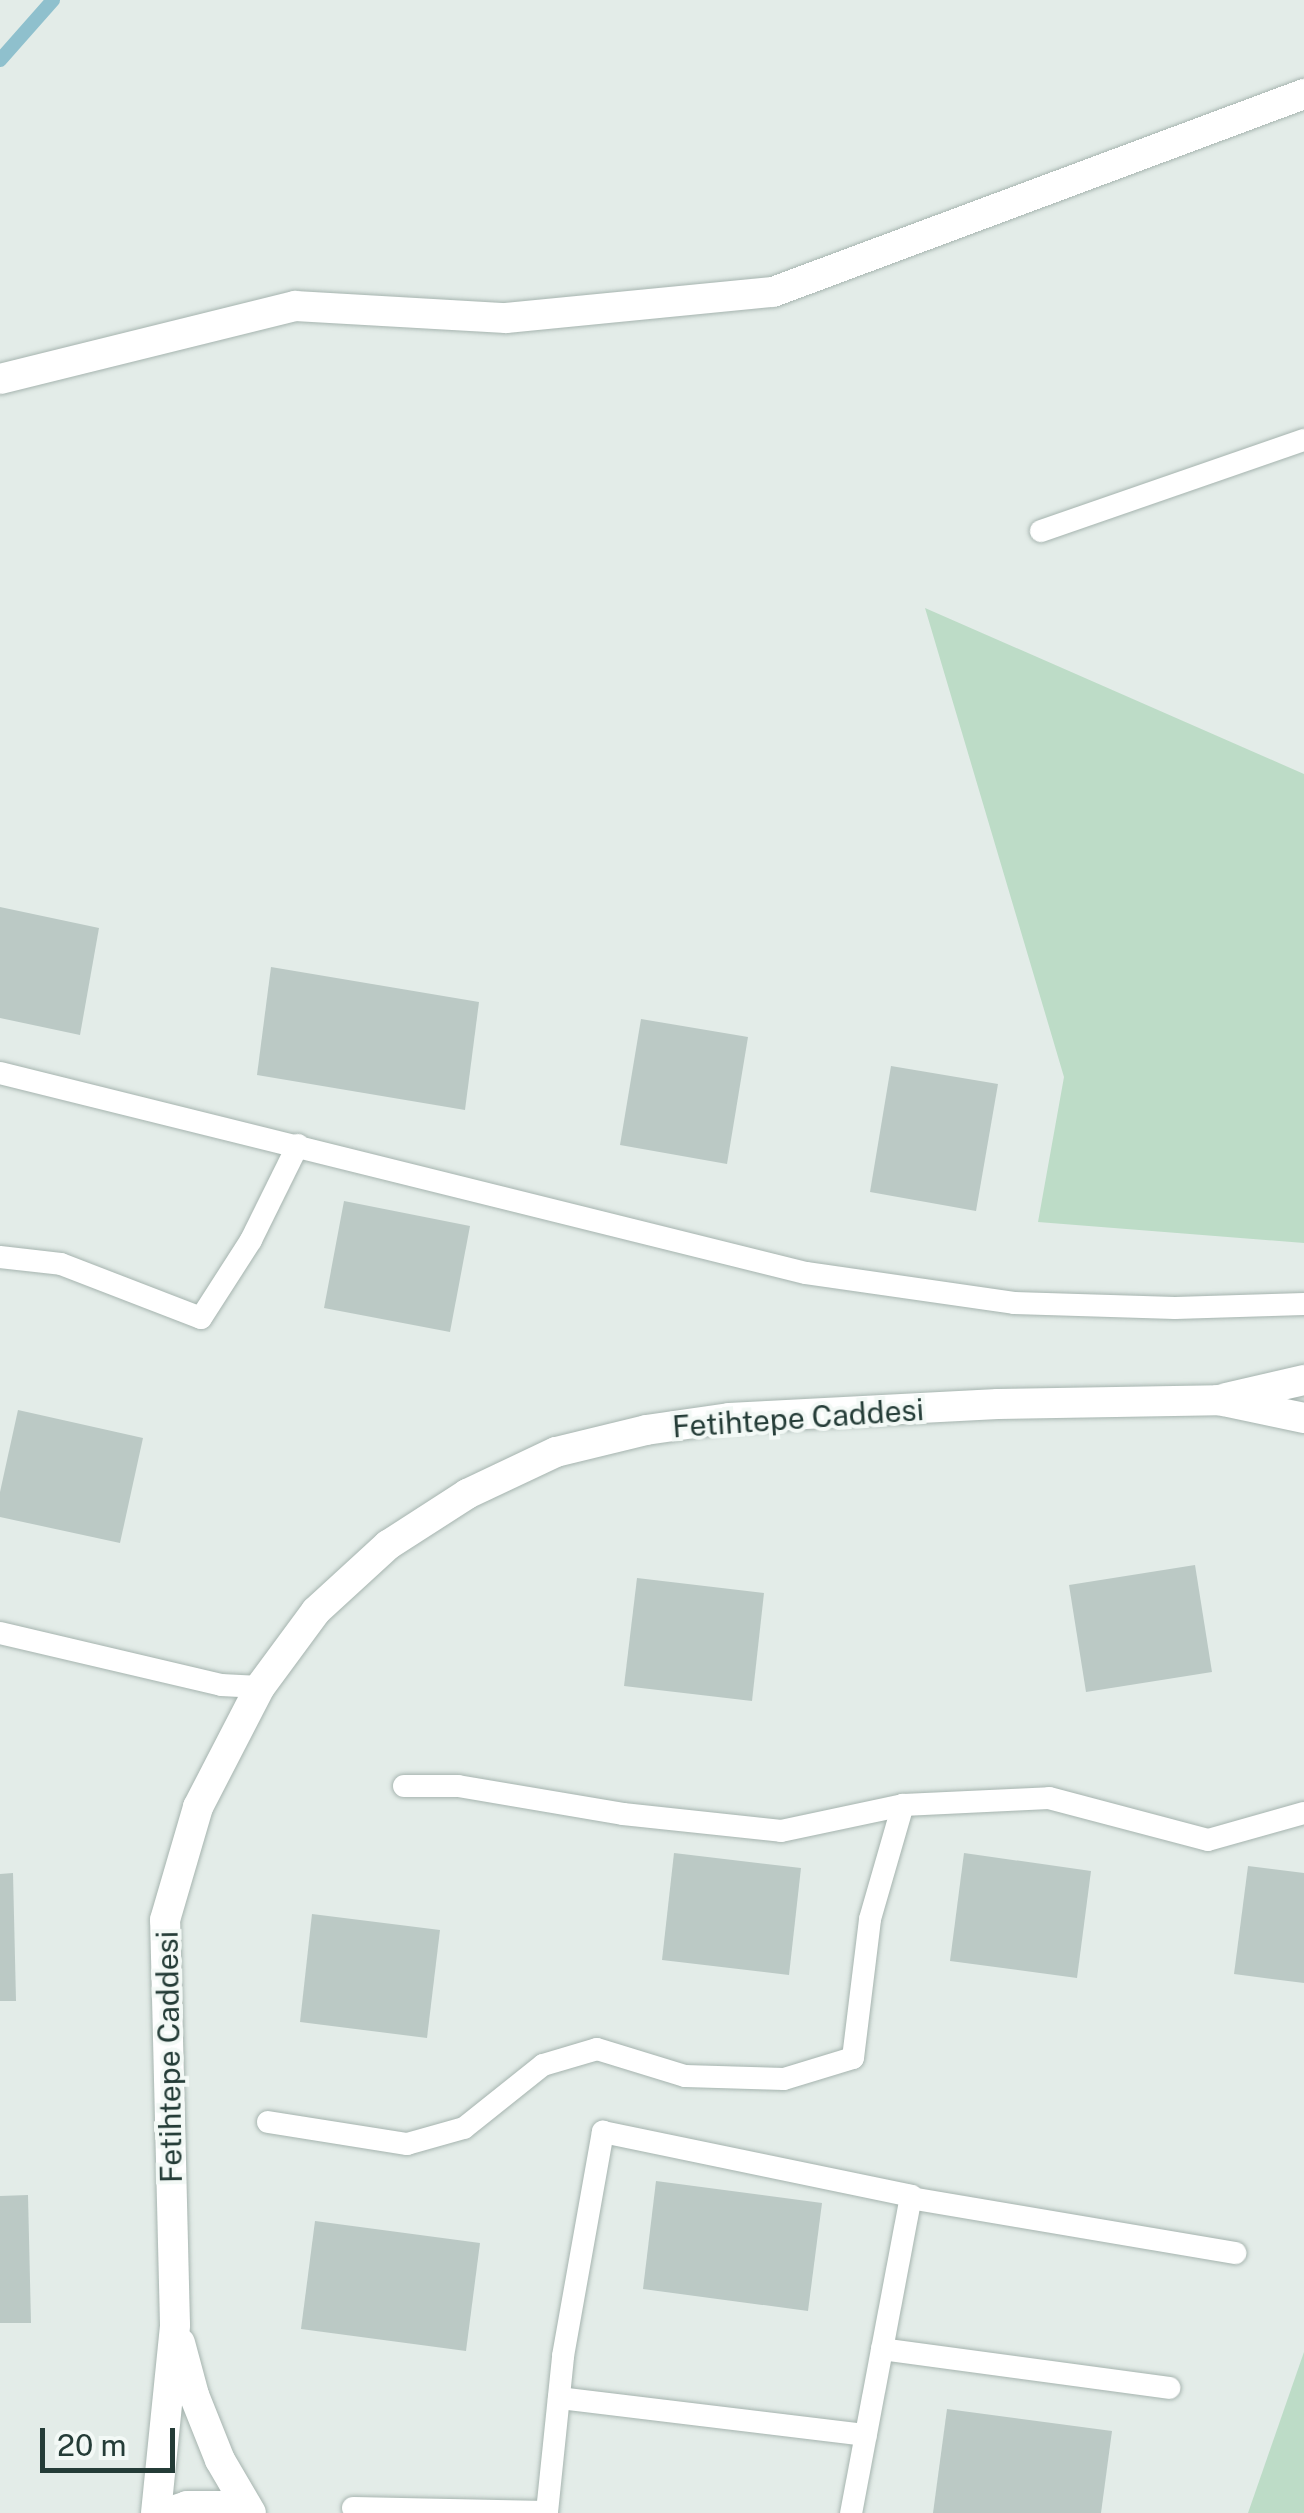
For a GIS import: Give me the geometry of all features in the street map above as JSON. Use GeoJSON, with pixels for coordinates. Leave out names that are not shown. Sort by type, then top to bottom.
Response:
{"type":"FeatureCollection","features":[{"type":"Feature","properties":{"kind":"street"},"geometry":{"type":"LineString","coordinates":[[0,379],[295,306],[506,318],[772,292],[1304,94]]}},
{"type":"Feature","properties":{"kind":"street"},"geometry":{"type":"LineString","coordinates":[[1218,1400],[1304,1380]]}},
{"type":"Feature","properties":{"kind":"street","name":"Fetihtepe Caddesi"},"geometry":{"type":"LineString","coordinates":[[156,2513],[175,2325],[165,1920],[198,1807],[260,1687],[316,1611],[388,1545],[466,1494],[556,1452],[646,1430],[729,1418],[998,1404],[1218,1400],[1304,1418]]}},
{"type":"Feature","properties":{"kind":"street","name":"Fetihtepe Caddesi"},"geometry":{"type":"LineString","coordinates":[[175,2325],[194,2395],[220,2460],[251,2513]]}},
{"type":"Feature","properties":{"kind":"street"},"geometry":{"type":"LineString","coordinates":[[166,2513],[204,2506],[240,2513]]}},
{"type":"Feature","properties":{"kind":"lane"},"geometry":{"type":"LineString","coordinates":[[1040,531],[1304,440]]}},
{"type":"Feature","properties":{"kind":"lane"},"geometry":{"type":"LineString","coordinates":[[0,1072],[806,1273],[1014,1303],[1174,1308],[1304,1304]]}},
{"type":"Feature","properties":{"kind":"lane"},"geometry":{"type":"LineString","coordinates":[[0,1257],[61,1264],[201,1318],[251,1240],[298,1145]]}},
{"type":"Feature","properties":{"kind":"lane"},"geometry":{"type":"LineString","coordinates":[[0,1634],[220,1685],[260,1687]]}},
{"type":"Feature","properties":{"kind":"lane"},"geometry":{"type":"LineString","coordinates":[[404,1786],[458,1786],[624,1814],[781,1831],[902,1804],[1049,1798],[1208,1840],[1304,1813]]}},
{"type":"Feature","properties":{"kind":"lane"},"geometry":{"type":"LineString","coordinates":[[268,2122],[407,2144],[464,2128],[543,2066],[597,2049],[685,2076],[784,2079],[852,2058],[870,1919],[902,1804]]}},
{"type":"Feature","properties":{"kind":"lane"},"geometry":{"type":"LineString","coordinates":[[353,2508],[547,2512],[559,2398],[603,2132],[910,2198],[1236,2252]]}},
{"type":"Feature","properties":{"kind":"lane"},"geometry":{"type":"LineString","coordinates":[[851,2513],[910,2198]]}},
{"type":"Feature","properties":{"kind":"lane"},"geometry":{"type":"LineString","coordinates":[[882,2348],[1169,2388]]}},
{"type":"Feature","properties":{"kind":"lane"},"geometry":{"type":"LineString","coordinates":[[559,2398],[866,2435]]}},
{"type":"Feature","properties":{"kind":"green space"},"geometry":{"type":"Polygon","coordinates":[[[925,608],[1304,774],[1304,1243],[1038,1222],[1064,1077],[925,608]]]}},
{"type":"Feature","properties":{"kind":"green space"},"geometry":{"type":"Polygon","coordinates":[[[1304,2352],[1304,2513],[1248,2513],[1304,2352]]]}},
{"type":"Feature","properties":{"kind":"building"},"geometry":{"type":"Polygon","coordinates":[[[0,907],[99,928],[80,1035],[0,1018],[0,907]]]}},
{"type":"Feature","properties":{"kind":"building"},"geometry":{"type":"Polygon","coordinates":[[[271,967],[479,1002],[465,1110],[257,1075],[271,967]]]}},
{"type":"Feature","properties":{"kind":"building"},"geometry":{"type":"Polygon","coordinates":[[[641,1019],[748,1037],[727,1164],[620,1145],[641,1019]]]}},
{"type":"Feature","properties":{"kind":"building"},"geometry":{"type":"Polygon","coordinates":[[[891,1066],[998,1084],[976,1211],[870,1192],[891,1066]]]}},
{"type":"Feature","properties":{"kind":"building"},"geometry":{"type":"Polygon","coordinates":[[[344,1201],[470,1226],[450,1332],[324,1308],[344,1201]]]}},
{"type":"Feature","properties":{"kind":"building"},"geometry":{"type":"Polygon","coordinates":[[[18,1410],[143,1438],[120,1543],[0,1517],[0,1492],[18,1410]]]}},
{"type":"Feature","properties":{"kind":"building"},"geometry":{"type":"Polygon","coordinates":[[[1195,1565],[1212,1672],[1086,1692],[1069,1585],[1195,1565]]]}},
{"type":"Feature","properties":{"kind":"building"},"geometry":{"type":"Polygon","coordinates":[[[637,1578],[764,1593],[752,1701],[624,1686],[637,1578]]]}},
{"type":"Feature","properties":{"kind":"building"},"geometry":{"type":"Polygon","coordinates":[[[674,1853],[801,1868],[789,1975],[662,1960],[674,1853]]]}},
{"type":"Feature","properties":{"kind":"building"},"geometry":{"type":"Polygon","coordinates":[[[964,1853],[1091,1871],[1077,1978],[950,1961],[964,1853]]]}},
{"type":"Feature","properties":{"kind":"building"},"geometry":{"type":"Polygon","coordinates":[[[1248,1866],[1304,1873],[1304,1983],[1234,1974],[1248,1866]]]}},
{"type":"Feature","properties":{"kind":"building"},"geometry":{"type":"Polygon","coordinates":[[[13,1873],[16,2001],[0,2001],[0,1874],[13,1873]]]}},
{"type":"Feature","properties":{"kind":"building"},"geometry":{"type":"Polygon","coordinates":[[[312,1914],[440,1930],[427,2038],[300,2022],[312,1914]]]}},
{"type":"Feature","properties":{"kind":"building"},"geometry":{"type":"Polygon","coordinates":[[[656,2181],[822,2203],[808,2311],[643,2289],[656,2181]]]}},
{"type":"Feature","properties":{"kind":"building"},"geometry":{"type":"Polygon","coordinates":[[[28,2195],[31,2323],[0,2323],[0,2196],[28,2195]]]}},
{"type":"Feature","properties":{"kind":"building"},"geometry":{"type":"Polygon","coordinates":[[[315,2221],[480,2243],[466,2351],[301,2329],[315,2221]]]}},
{"type":"Feature","properties":{"kind":"building"},"geometry":{"type":"Polygon","coordinates":[[[947,2409],[1112,2431],[1101,2513],[933,2513],[947,2409]]]}},
{"type":"Feature","properties":{"kind":"waterway"},"geometry":{"type":"LineString","coordinates":[[0,60],[53,0]]}}]}
